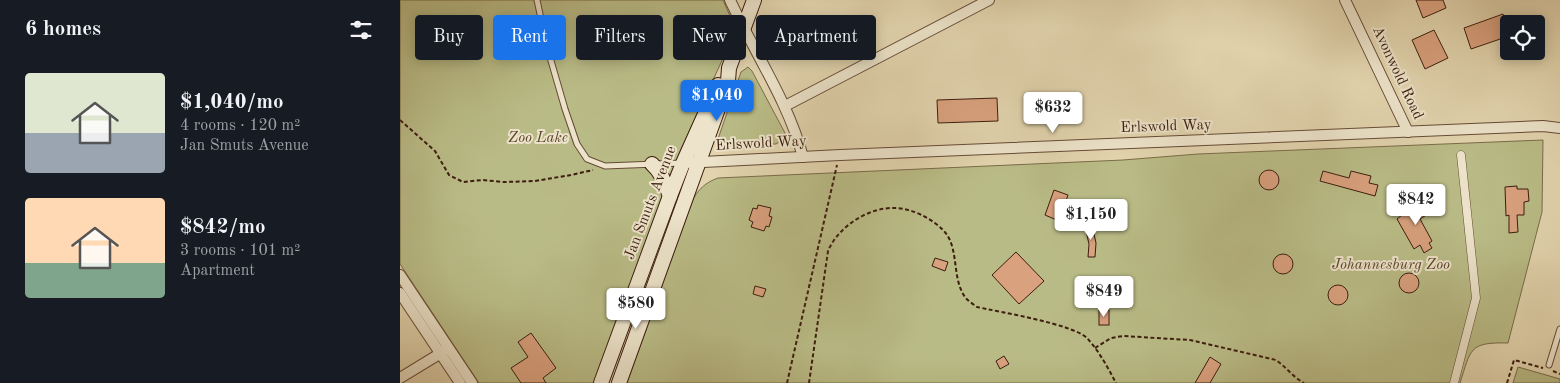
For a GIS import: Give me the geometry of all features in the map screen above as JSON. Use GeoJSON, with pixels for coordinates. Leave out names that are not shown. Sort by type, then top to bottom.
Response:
{"type":"FeatureCollection","features":[{"type":"Feature","properties":{"kind":"main road","name":"Jan Smuts Avenue"},"geometry":{"type":"LineString","coordinates":[[746,24],[754,0]]}},
{"type":"Feature","properties":{"kind":"main road","name":"Jan Smuts Avenue"},"geometry":{"type":"LineString","coordinates":[[619,383],[728,81],[729,68],[732,60]]}},
{"type":"Feature","properties":{"kind":"main road","name":"Jan Smuts Avenue"},"geometry":{"type":"LineString","coordinates":[[601,383],[683,163],[721,77],[729,68]]}},
{"type":"Feature","properties":{"kind":"main road"},"geometry":{"type":"LineString","coordinates":[[652,164],[664,179],[670,196]]}},
{"type":"Feature","properties":{"kind":"street"},"geometry":{"type":"LineString","coordinates":[[730,0],[737,15]]}},
{"type":"Feature","properties":{"kind":"street"},"geometry":{"type":"LineString","coordinates":[[785,106],[989,0]]}},
{"type":"Feature","properties":{"kind":"street","name":"Avonwold Road"},"geometry":{"type":"LineString","coordinates":[[1345,0],[1408,132]]}},
{"type":"Feature","properties":{"kind":"street"},"geometry":{"type":"LineString","coordinates":[[746,34],[785,106],[803,157]]}},
{"type":"Feature","properties":{"kind":"street","name":"Erlswold Way"},"geometry":{"type":"LineString","coordinates":[[683,163],[1542,126],[1560,128]]}},
{"type":"Feature","properties":{"kind":"street"},"geometry":{"type":"LineString","coordinates":[[1454,383],[1476,298],[1461,155]]}},
{"type":"Feature","properties":{"kind":"street"},"geometry":{"type":"LineString","coordinates":[[400,275],[445,350],[460,383]]}},
{"type":"Feature","properties":{"kind":"street"},"geometry":{"type":"LineString","coordinates":[[400,293],[472,383]]}},
{"type":"Feature","properties":{"kind":"street"},"geometry":{"type":"LineString","coordinates":[[400,378],[445,350]]}},
{"type":"Feature","properties":{"kind":"lane"},"geometry":{"type":"LineString","coordinates":[[537,0],[553,68],[577,144],[587,159],[605,166],[683,163]]}},
{"type":"Feature","properties":{"kind":"lane"},"geometry":{"type":"LineString","coordinates":[[1548,365],[1560,329]]}},
{"type":"Feature","properties":{"kind":"path"},"geometry":{"type":"LineString","coordinates":[[400,120],[435,151],[449,175],[463,182],[482,180],[504,182],[535,181],[571,175],[605,166]]}},
{"type":"Feature","properties":{"kind":"path"},"geometry":{"type":"LineString","coordinates":[[787,383],[840,155]]}},
{"type":"Feature","properties":{"kind":"path"},"geometry":{"type":"LineString","coordinates":[[809,383],[828,251],[832,242],[849,224],[877,210],[894,208],[916,213],[943,230],[950,240],[958,284],[966,299],[977,307],[1067,328],[1085,337],[1095,348],[1116,383]]}},
{"type":"Feature","properties":{"kind":"path"},"geometry":{"type":"LineString","coordinates":[[1095,348],[1111,338],[1123,336],[1190,340],[1276,360],[1284,365],[1296,379],[1304,383]]}},
{"type":"Feature","properties":{"kind":"path"},"geometry":{"type":"LineString","coordinates":[[1508,383],[1514,360],[1542,368]]}},
{"type":"Feature","properties":{"kind":"green space","name":"Zoo Lake"},"geometry":{"type":"Polygon","coordinates":[[[400,0],[723,0],[730,15],[673,15],[673,60],[722,60],[679,154],[597,383],[479,383],[400,264],[400,0]]]}},
{"type":"Feature","properties":{"kind":"green space"},"geometry":{"type":"Polygon","coordinates":[[[748,67],[752,71],[785,133],[784,139],[776,144],[724,144],[718,139],[741,72],[748,67]]]}},
{"type":"Feature","properties":{"kind":"green space","name":"Johannesburg Zoo"},"geometry":{"type":"Polygon","coordinates":[[[1543,140],[1542,212],[1508,343],[1486,344],[1474,350],[1467,362],[1460,383],[627,383],[692,202],[702,187],[718,178],[1123,160],[1198,154],[1543,140]]]}},
{"type":"Feature","properties":{"kind":"green space"},"geometry":{"type":"Polygon","coordinates":[[[1518,367],[1560,379],[1560,383],[1513,383],[1518,367]]]}},
{"type":"Feature","properties":{"kind":"building"},"geometry":{"type":"Polygon","coordinates":[[[1416,0],[1443,0],[1446,8],[1423,18],[1416,0]]]}},
{"type":"Feature","properties":{"kind":"building"},"geometry":{"type":"Polygon","coordinates":[[[1500,15],[1500,39],[1471,49],[1464,28],[1500,15]]]}},
{"type":"Feature","properties":{"kind":"building"},"geometry":{"type":"Polygon","coordinates":[[[1434,30],[1448,58],[1425,69],[1412,40],[1434,30]]]}},
{"type":"Feature","properties":{"kind":"building"},"geometry":{"type":"Polygon","coordinates":[[[997,98],[998,121],[938,123],[937,100],[997,98]]]}},
{"type":"Feature","properties":{"kind":"building"},"geometry":{"type":"Polygon","coordinates":[[[1269,170],[1276,173],[1279,180],[1276,187],[1269,190],[1262,187],[1259,180],[1262,173],[1269,170]]]}},
{"type":"Feature","properties":{"kind":"building"},"geometry":{"type":"Polygon","coordinates":[[[1323,171],[1349,178],[1351,171],[1371,176],[1369,183],[1378,185],[1375,196],[1320,181],[1323,171]]]}},
{"type":"Feature","properties":{"kind":"building"},"geometry":{"type":"Polygon","coordinates":[[[1517,186],[1517,189],[1528,189],[1529,201],[1524,202],[1524,215],[1517,215],[1518,232],[1509,233],[1509,215],[1506,216],[1505,187],[1517,186]]]}},
{"type":"Feature","properties":{"kind":"building"},"geometry":{"type":"Polygon","coordinates":[[[1054,190],[1068,195],[1059,221],[1045,215],[1054,190]]]}},
{"type":"Feature","properties":{"kind":"building"},"geometry":{"type":"Polygon","coordinates":[[[1429,202],[1434,210],[1420,219],[1432,241],[1429,243],[1432,248],[1424,253],[1420,245],[1414,249],[1397,219],[1402,215],[1400,212],[1412,206],[1415,210],[1429,202]]]}},
{"type":"Feature","properties":{"kind":"building"},"geometry":{"type":"Polygon","coordinates":[[[758,205],[771,208],[769,216],[772,217],[769,227],[766,226],[764,231],[751,227],[753,222],[749,220],[753,208],[757,209],[758,205]]]}},
{"type":"Feature","properties":{"kind":"building"},"geometry":{"type":"Polygon","coordinates":[[[1092,225],[1096,243],[1095,257],[1088,257],[1089,244],[1085,227],[1092,225]]]}},
{"type":"Feature","properties":{"kind":"building"},"geometry":{"type":"Polygon","coordinates":[[[1016,252],[1044,281],[1019,304],[992,275],[1016,252]]]}},
{"type":"Feature","properties":{"kind":"building"},"geometry":{"type":"Polygon","coordinates":[[[1283,254],[1290,257],[1293,264],[1290,271],[1283,274],[1276,271],[1273,264],[1276,257],[1283,254]]]}},
{"type":"Feature","properties":{"kind":"building"},"geometry":{"type":"Polygon","coordinates":[[[935,258],[948,262],[945,271],[932,266],[935,258]]]}},
{"type":"Feature","properties":{"kind":"building"},"geometry":{"type":"Polygon","coordinates":[[[1409,273],[1416,276],[1419,283],[1416,290],[1409,293],[1402,290],[1399,283],[1402,276],[1409,273]]]}},
{"type":"Feature","properties":{"kind":"building"},"geometry":{"type":"Polygon","coordinates":[[[1338,285],[1345,288],[1348,295],[1345,302],[1338,305],[1331,302],[1328,295],[1331,288],[1338,285]]]}},
{"type":"Feature","properties":{"kind":"building"},"geometry":{"type":"Polygon","coordinates":[[[755,286],[766,289],[763,297],[753,294],[755,286]]]}},
{"type":"Feature","properties":{"kind":"building"},"geometry":{"type":"Polygon","coordinates":[[[1099,310],[1109,310],[1109,325],[1099,325],[1099,310]]]}},
{"type":"Feature","properties":{"kind":"building"},"geometry":{"type":"Polygon","coordinates":[[[531,333],[556,368],[543,378],[546,383],[521,383],[511,368],[528,357],[518,342],[531,333]]]}},
{"type":"Feature","properties":{"kind":"building"},"geometry":{"type":"Polygon","coordinates":[[[1004,356],[1009,364],[1000,369],[996,361],[1004,356]]]}},
{"type":"Feature","properties":{"kind":"building"},"geometry":{"type":"Polygon","coordinates":[[[1210,357],[1221,364],[1210,383],[1195,383],[1210,357]]]}}]}
